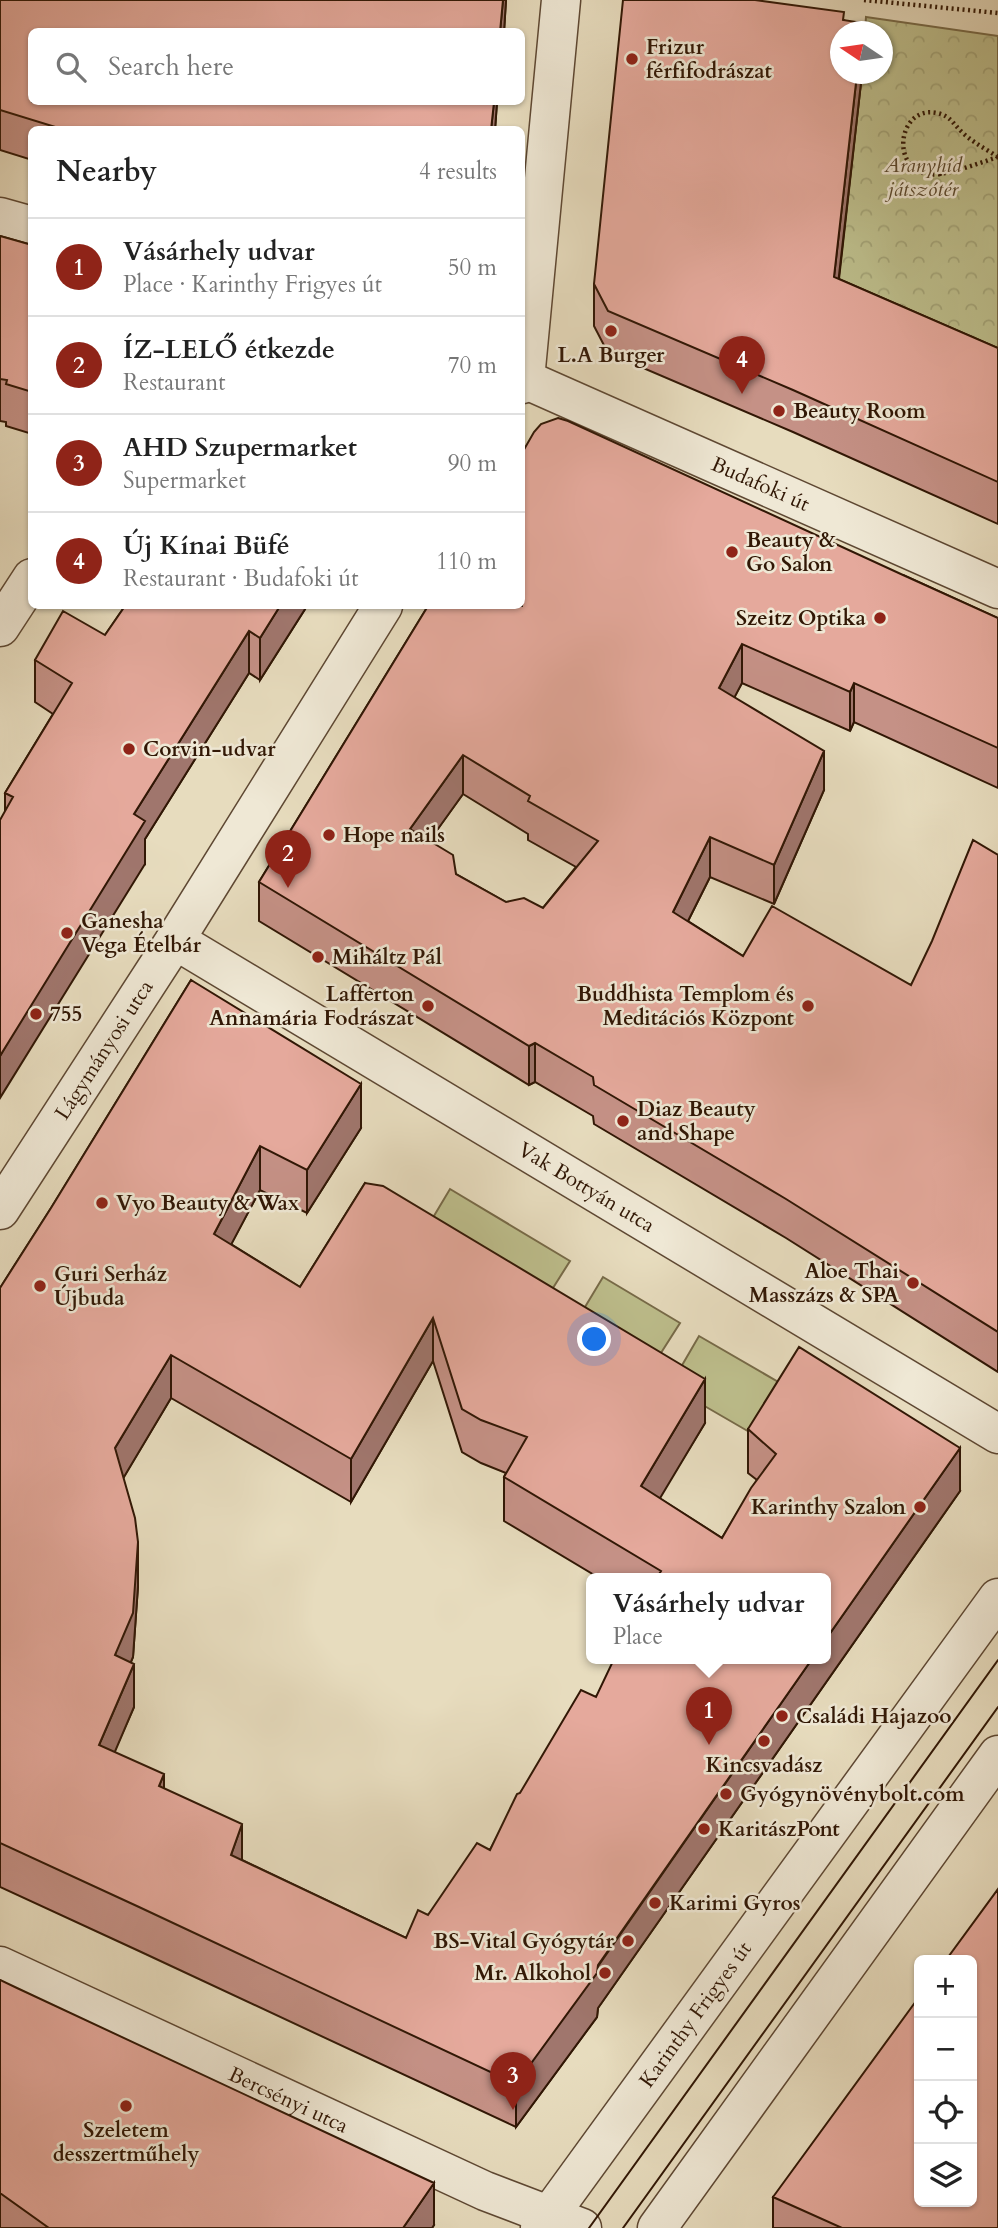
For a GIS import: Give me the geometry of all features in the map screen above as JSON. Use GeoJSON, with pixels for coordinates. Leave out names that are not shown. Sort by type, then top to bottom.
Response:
{"type":"FeatureCollection","features":[{"type":"Feature","properties":{"kind":"street"},"geometry":{"type":"LineString","coordinates":[[525,360],[561,0]]}},
{"type":"Feature","properties":{"kind":"street"},"geometry":{"type":"LineString","coordinates":[[0,217],[28,225]]}},
{"type":"Feature","properties":{"kind":"street","name":"Budafoki út"},"geometry":{"type":"LineString","coordinates":[[525,381],[998,589]]}},
{"type":"Feature","properties":{"kind":"street"},"geometry":{"type":"LineString","coordinates":[[0,627],[28,584]]}},
{"type":"Feature","properties":{"kind":"street","name":"Lágymányosi utca"},"geometry":{"type":"LineString","coordinates":[[0,1210],[175,940],[381,609]]}},
{"type":"Feature","properties":{"kind":"street","name":"Vak Bottyán utca"},"geometry":{"type":"LineString","coordinates":[[175,940],[998,1434]]}},
{"type":"Feature","properties":{"kind":"street","name":"Karinthy Frigyes út"},"geometry":{"type":"LineString","coordinates":[[557,2224],[998,1598]]}},
{"type":"Feature","properties":{"kind":"street"},"geometry":{"type":"LineString","coordinates":[[657,2228],[991,1780]]}},
{"type":"Feature","properties":{"kind":"street","name":"Bercsényi utca"},"geometry":{"type":"LineString","coordinates":[[0,1966],[557,2224]]}},
{"type":"Feature","properties":{"kind":"path"},"geometry":{"type":"LineString","coordinates":[[864,0],[998,13]]}},
{"type":"Feature","properties":{"kind":"path"},"geometry":{"type":"LineString","coordinates":[[935,113],[952,119],[962,132],[998,158],[939,174],[922,173],[908,162],[902,146],[906,128],[918,116],[935,113]]}},
{"type":"Feature","properties":{"kind":"green space","name":"Aranyhíd játszótér"},"geometry":{"type":"Polygon","coordinates":[[[866,17],[998,36],[998,390],[834,317],[860,84],[893,84],[893,21],[866,21],[866,17]]]}},
{"type":"Feature","properties":{"kind":"green space"},"geometry":{"type":"Polygon","coordinates":[[[450,1189],[570,1261],[541,1307],[422,1236],[450,1189]]]}},
{"type":"Feature","properties":{"kind":"green space"},"geometry":{"type":"Polygon","coordinates":[[[603,1277],[680,1323],[652,1367],[576,1322],[603,1277]]]}},
{"type":"Feature","properties":{"kind":"green space"},"geometry":{"type":"Polygon","coordinates":[[[699,1336],[787,1387],[758,1437],[670,1386],[699,1336]]]}},
{"type":"Feature","properties":{"kind":"building"},"geometry":{"type":"Polygon","coordinates":[[[0,0],[503,0],[500,28],[28,28],[28,105],[494,105],[491,126],[52,126],[0,110],[0,0]]]}},
{"type":"Feature","properties":{"kind":"building"},"geometry":{"type":"Polygon","coordinates":[[[623,0],[755,0],[844,12],[843,20],[850,21],[830,21],[830,84],[856,84],[834,277],[998,348],[998,482],[608,311],[594,284],[623,0]]]}},
{"type":"Feature","properties":{"kind":"building"},"geometry":{"type":"Polygon","coordinates":[[[0,236],[28,244],[28,391],[6,384],[7,380],[0,379],[0,236]]]}},
{"type":"Feature","properties":{"kind":"building"},"geometry":{"type":"Polygon","coordinates":[[[558,418],[568,421],[998,618],[998,748],[854,683],[850,692],[742,644],[719,688],[824,751],[774,865],[710,837],[673,912],[743,956],[772,906],[911,985],[973,840],[998,855],[998,1332],[786,1199],[594,1085],[593,1077],[535,1043],[529,1046],[259,882],[426,609],[525,609],[525,448],[541,424],[558,418]],[[463,755],[410,829],[453,855],[456,874],[506,902],[524,898],[543,908],[598,841],[528,801],[530,796],[463,755]]]}},
{"type":"Feature","properties":{"kind":"building","name":"Corvin-udvar"},"geometry":{"type":"Polygon","coordinates":[[[123,609],[278,609],[260,638],[249,631],[134,814],[145,821],[0,1056],[0,820],[13,797],[5,793],[72,683],[35,660],[63,611],[105,635],[123,609]]]}},
{"type":"Feature","properties":{"kind":"building"},"geometry":{"type":"Polygon","coordinates":[[[191,980],[361,1084],[307,1170],[260,1146],[214,1234],[300,1287],[365,1183],[383,1186],[705,1379],[641,1486],[722,1538],[751,1488],[776,1454],[748,1429],[799,1347],[960,1448],[831,1632],[831,1573],[660,1573],[661,1571],[504,1477],[527,1437],[481,1420],[462,1409],[433,1318],[351,1459],[171,1355],[115,1448],[135,1518],[138,1542],[133,1613],[115,1655],[134,1664],[99,1745],[164,1774],[159,1786],[242,1824],[231,1855],[406,1938],[418,1910],[428,1915],[477,1843],[490,1850],[517,1794],[581,1690],[596,1697],[612,1664],[809,1664],[598,1965],[597,1973],[516,2084],[0,1843],[0,1288],[191,980]]]}},
{"type":"Feature","properties":{"kind":"building"},"geometry":{"type":"Polygon","coordinates":[[[998,1889],[998,2228],[842,2228],[773,2197],[914,2004],[914,2207],[977,2207],[977,1955],[950,1955],[998,1889]]]}},
{"type":"Feature","properties":{"kind":"building"},"geometry":{"type":"Polygon","coordinates":[[[0,1980],[434,2183],[403,2228],[49,2228],[0,2193],[0,1980]]]}},
{"type":"Feature","properties":{"kind":"tram line"},"geometry":{"type":"LineString","coordinates":[[589,2228],[998,1660]]}},
{"type":"Feature","properties":{"kind":"tram line"},"geometry":{"type":"LineString","coordinates":[[623,2228],[998,1707]]}},
{"type":"Feature","properties":{"kind":"place","name":"Frizur férfifodrászat"},"geometry":{"type":"Point","coordinates":[632,59]}},
{"type":"Feature","properties":{"kind":"place","name":"L.A Burger"},"geometry":{"type":"Point","coordinates":[611,331]}},
{"type":"Feature","properties":{"kind":"place","name":"Új Kínai Büfé"},"geometry":{"type":"Point","coordinates":[742,394]}},
{"type":"Feature","properties":{"kind":"place","name":"Beauty Room"},"geometry":{"type":"Point","coordinates":[779,411]}},
{"type":"Feature","properties":{"kind":"place","name":"Beauty & Go Salon"},"geometry":{"type":"Point","coordinates":[732,552]}},
{"type":"Feature","properties":{"kind":"place","name":"Szeitz Optika"},"geometry":{"type":"Point","coordinates":[880,618]}},
{"type":"Feature","properties":{"kind":"place","name":"Corvin-udvar"},"geometry":{"type":"Point","coordinates":[129,749]}},
{"type":"Feature","properties":{"kind":"place","name":"Hope nails"},"geometry":{"type":"Point","coordinates":[329,835]}},
{"type":"Feature","properties":{"kind":"place","name":"ÍZ-LELŐ étkezde"},"geometry":{"type":"Point","coordinates":[288,888]}},
{"type":"Feature","properties":{"kind":"place","name":"Ganesha Vega Ételbár"},"geometry":{"type":"Point","coordinates":[67,933]}},
{"type":"Feature","properties":{"kind":"place","name":"Miháltz Pál"},"geometry":{"type":"Point","coordinates":[318,957]}},
{"type":"Feature","properties":{"kind":"place","name":"Lafferton Annamária Fodrászat"},"geometry":{"type":"Point","coordinates":[428,1006]}},
{"type":"Feature","properties":{"kind":"place","name":"Buddhista Templom és Meditációs Központ"},"geometry":{"type":"Point","coordinates":[808,1006]}},
{"type":"Feature","properties":{"kind":"place","name":"755"},"geometry":{"type":"Point","coordinates":[36,1014]}},
{"type":"Feature","properties":{"kind":"place","name":"Diaz Beauty and Shape"},"geometry":{"type":"Point","coordinates":[623,1121]}},
{"type":"Feature","properties":{"kind":"place","name":"Vyo Beauty & Wax"},"geometry":{"type":"Point","coordinates":[102,1203]}},
{"type":"Feature","properties":{"kind":"place","name":"Aloe Thai Masszázs & SPA"},"geometry":{"type":"Point","coordinates":[913,1283]}},
{"type":"Feature","properties":{"kind":"place","name":"Guri Serház Újbuda"},"geometry":{"type":"Point","coordinates":[40,1286]}},
{"type":"Feature","properties":{"kind":"place","name":"Karinthy Szalon"},"geometry":{"type":"Point","coordinates":[920,1507]}},
{"type":"Feature","properties":{"kind":"place","name":"Családi Hajazoo"},"geometry":{"type":"Point","coordinates":[782,1716]}},
{"type":"Feature","properties":{"kind":"place","name":"Kincsvadász"},"geometry":{"type":"Point","coordinates":[764,1741]}},
{"type":"Feature","properties":{"kind":"place","name":"Vásárhely udvar"},"geometry":{"type":"Point","coordinates":[709,1745]}},
{"type":"Feature","properties":{"kind":"place","name":"Gyógynövénybolt.com"},"geometry":{"type":"Point","coordinates":[726,1794]}},
{"type":"Feature","properties":{"kind":"place","name":"KaritászPont"},"geometry":{"type":"Point","coordinates":[704,1829]}},
{"type":"Feature","properties":{"kind":"place","name":"Karimi Gyros"},"geometry":{"type":"Point","coordinates":[655,1903]}},
{"type":"Feature","properties":{"kind":"place","name":"BS-Vital Gyógytár"},"geometry":{"type":"Point","coordinates":[628,1941]}},
{"type":"Feature","properties":{"kind":"place","name":"Mr. Alkohol"},"geometry":{"type":"Point","coordinates":[605,1973]}},
{"type":"Feature","properties":{"kind":"place","name":"Szeletem desszertműhely"},"geometry":{"type":"Point","coordinates":[126,2106]}},
{"type":"Feature","properties":{"kind":"place","name":"AHD Szupermarket"},"geometry":{"type":"Point","coordinates":[513,2110]}}]}
